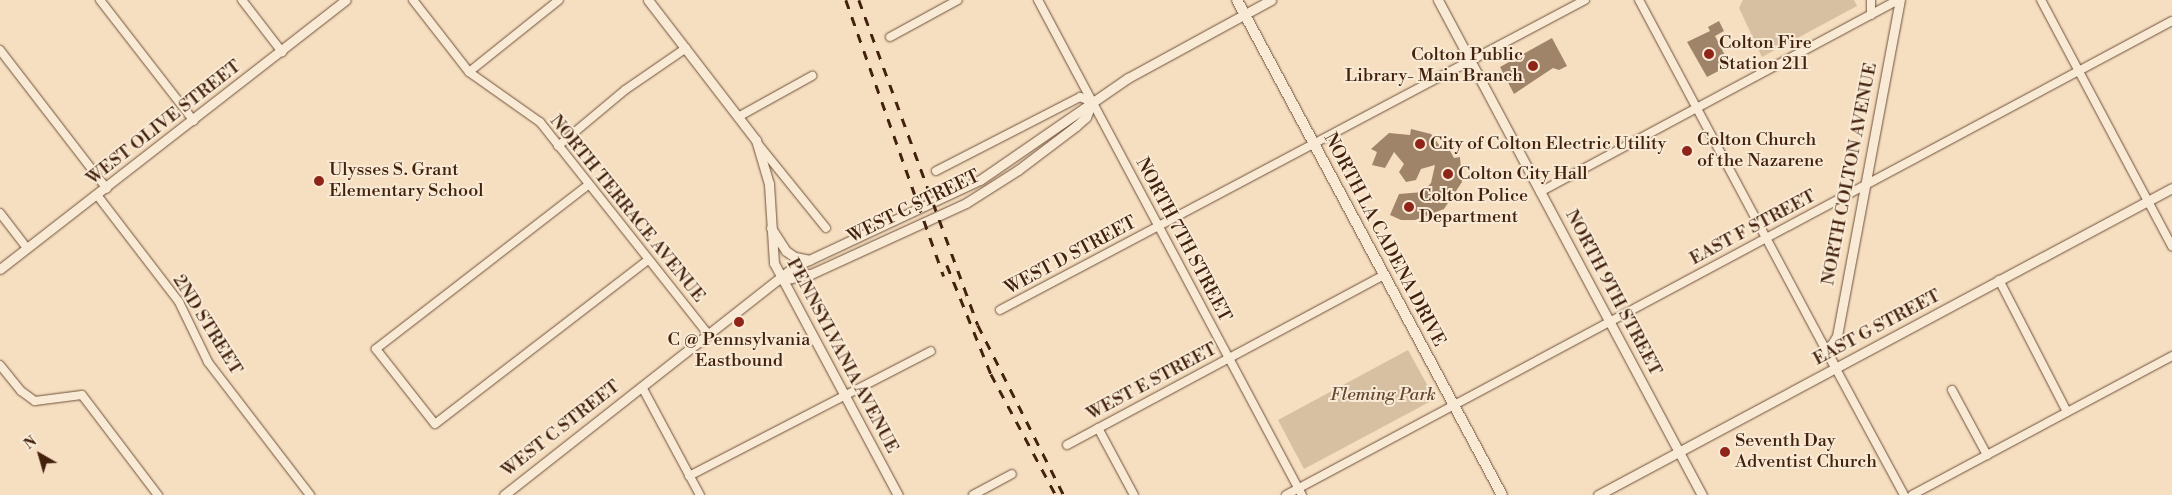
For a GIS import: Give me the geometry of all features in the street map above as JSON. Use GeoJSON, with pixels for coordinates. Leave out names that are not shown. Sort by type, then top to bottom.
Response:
{"type":"FeatureCollection","features":[{"type":"Feature","properties":{"kind":"main road","name":"NORTH LA CADENA DRIVE"},"geometry":{"type":"LineString","coordinates":[[1237,0],[1502,495]]}},
{"type":"Feature","properties":{"kind":"street"},"geometry":{"type":"LineString","coordinates":[[100,0],[194,121]]}},
{"type":"Feature","properties":{"kind":"street"},"geometry":{"type":"LineString","coordinates":[[242,0],[282,52]]}},
{"type":"Feature","properties":{"kind":"street","name":"WEST OLIVE STREET"},"geometry":{"type":"LineString","coordinates":[[0,270],[194,121],[346,0]]}},
{"type":"Feature","properties":{"kind":"street","name":"NORTH TERRACE AVENUE"},"geometry":{"type":"LineString","coordinates":[[413,0],[469,72],[540,122],[588,185],[709,335]]}},
{"type":"Feature","properties":{"kind":"street"},"geometry":{"type":"LineString","coordinates":[[469,72],[559,0]]}},
{"type":"Feature","properties":{"kind":"street","name":"PENNSYLVANIA AVENUE"},"geometry":{"type":"LineString","coordinates":[[649,0],[826,228]]}},
{"type":"Feature","properties":{"kind":"street"},"geometry":{"type":"LineString","coordinates":[[890,37],[958,0]]}},
{"type":"Feature","properties":{"kind":"street","name":"NORTH 7TH STREET"},"geometry":{"type":"LineString","coordinates":[[1038,0],[1300,492]]}},
{"type":"Feature","properties":{"kind":"street","name":"WEST C STREET"},"geometry":{"type":"LineString","coordinates":[[504,495],[782,280],[794,268],[980,180],[1092,102],[1271,0]]}},
{"type":"Feature","properties":{"kind":"street","name":"NORTH 9TH STREET"},"geometry":{"type":"LineString","coordinates":[[1438,0],[1702,495]]}},
{"type":"Feature","properties":{"kind":"street","name":"WEST D STREET"},"geometry":{"type":"LineString","coordinates":[[1000,310],[1585,0]]}},
{"type":"Feature","properties":{"kind":"street"},"geometry":{"type":"LineString","coordinates":[[1639,0],[1904,495]]}},
{"type":"Feature","properties":{"kind":"street"},"geometry":{"type":"LineString","coordinates":[[1871,0],[1871,15]]}},
{"type":"Feature","properties":{"kind":"street"},"geometry":{"type":"LineString","coordinates":[[1540,192],[1899,0]]}},
{"type":"Feature","properties":{"kind":"street","name":"NORTH COLTON AVENUE"},"geometry":{"type":"LineString","coordinates":[[1827,352],[1837,336],[1899,0]]}},
{"type":"Feature","properties":{"kind":"street"},"geometry":{"type":"LineString","coordinates":[[2041,0],[2172,246]]}},
{"type":"Feature","properties":{"kind":"street","name":"EAST F STREET"},"geometry":{"type":"LineString","coordinates":[[1286,495],[1300,492],[1453,405],[2172,21]]}},
{"type":"Feature","properties":{"kind":"street"},"geometry":{"type":"LineString","coordinates":[[558,146],[625,90],[686,48]]}},
{"type":"Feature","properties":{"kind":"street"},"geometry":{"type":"LineString","coordinates":[[0,50],[106,188]]}},
{"type":"Feature","properties":{"kind":"street"},"geometry":{"type":"LineString","coordinates":[[738,117],[812,76]]}},
{"type":"Feature","properties":{"kind":"street"},"geometry":{"type":"LineString","coordinates":[[936,171],[1080,97],[1092,102]]}},
{"type":"Feature","properties":{"kind":"street","name":"WEST C STREET"},"geometry":{"type":"LineString","coordinates":[[782,280],[811,274],[966,203],[1018,170],[1076,126],[1086,117],[1092,102]]}},
{"type":"Feature","properties":{"kind":"street","name":"PENNSYLVANIA AVENUE"},"geometry":{"type":"LineString","coordinates":[[756,140],[769,184],[771,251],[782,280],[898,495]]}},
{"type":"Feature","properties":{"kind":"street"},"geometry":{"type":"LineString","coordinates":[[588,185],[376,349],[435,424],[648,260]]}},
{"type":"Feature","properties":{"kind":"street","name":"EAST G STREET"},"geometry":{"type":"LineString","coordinates":[[1598,495],[2172,188]]}},
{"type":"Feature","properties":{"kind":"street","name":"2ND STREET"},"geometry":{"type":"LineString","coordinates":[[97,196],[179,302],[208,362],[310,495]]}},
{"type":"Feature","properties":{"kind":"street"},"geometry":{"type":"LineString","coordinates":[[0,213],[27,248]]}},
{"type":"Feature","properties":{"kind":"street"},"geometry":{"type":"LineString","coordinates":[[770,228],[786,251],[795,258],[812,260]]}},
{"type":"Feature","properties":{"kind":"street","name":"WEST E STREET"},"geometry":{"type":"LineString","coordinates":[[1067,445],[1384,275]]}},
{"type":"Feature","properties":{"kind":"street"},"geometry":{"type":"LineString","coordinates":[[1999,280],[2067,412]]}},
{"type":"Feature","properties":{"kind":"street"},"geometry":{"type":"LineString","coordinates":[[689,476],[843,394],[931,351]]}},
{"type":"Feature","properties":{"kind":"street"},"geometry":{"type":"LineString","coordinates":[[1912,495],[2172,356]]}},
{"type":"Feature","properties":{"kind":"street"},"geometry":{"type":"LineString","coordinates":[[0,365],[21,391],[35,402],[82,396],[158,495]]}},
{"type":"Feature","properties":{"kind":"street"},"geometry":{"type":"LineString","coordinates":[[642,387],[700,495]]}},
{"type":"Feature","properties":{"kind":"street"},"geometry":{"type":"LineString","coordinates":[[1952,390],[1987,455]]}},
{"type":"Feature","properties":{"kind":"street"},"geometry":{"type":"LineString","coordinates":[[1098,428],[1134,495]]}},
{"type":"Feature","properties":{"kind":"street"},"geometry":{"type":"LineString","coordinates":[[973,495],[1012,474]]}},
{"type":"Feature","properties":{"kind":"green space"},"geometry":{"type":"Polygon","coordinates":[[[1743,0],[1854,0],[1857,6],[1762,57],[1739,8],[1743,0]]]}},
{"type":"Feature","properties":{"kind":"green space","name":"Fleming Park"},"geometry":{"type":"Polygon","coordinates":[[[1408,350],[1435,399],[1304,469],[1278,420],[1408,350]]]}},
{"type":"Feature","properties":{"kind":"building","name":"Colton Fire Station 211"},"geometry":{"type":"Polygon","coordinates":[[[1719,21],[1724,31],[1715,36],[1730,65],[1707,77],[1687,42],[1710,31],[1708,27],[1719,21]]]}},
{"type":"Feature","properties":{"kind":"building","name":"Colton Public Library- Main Branch"},"geometry":{"type":"Polygon","coordinates":[[[1552,38],[1567,66],[1559,70],[1553,68],[1514,94],[1500,67],[1552,38]]]}},
{"type":"Feature","properties":{"kind":"building","name":"Colton City Hall"},"geometry":{"type":"Polygon","coordinates":[[[1411,129],[1431,134],[1442,149],[1448,147],[1454,158],[1460,157],[1462,182],[1444,209],[1415,220],[1401,220],[1390,215],[1399,194],[1423,192],[1431,183],[1435,165],[1421,169],[1416,180],[1406,182],[1399,172],[1404,164],[1394,152],[1385,168],[1372,165],[1377,152],[1371,149],[1389,133],[1410,135],[1411,129]]]}},
{"type":"Feature","properties":{"kind":"railway"},"geometry":{"type":"LineString","coordinates":[[846,0],[944,276]]}},
{"type":"Feature","properties":{"kind":"railway"},"geometry":{"type":"LineString","coordinates":[[859,0],[978,325],[1064,495]]}},
{"type":"Feature","properties":{"kind":"railway"},"geometry":{"type":"LineString","coordinates":[[947,265],[991,374],[1056,495]]}},
{"type":"Feature","properties":{"kind":"place","name":"Colton Fire Station 211"},"geometry":{"type":"Point","coordinates":[1709,54]}},
{"type":"Feature","properties":{"kind":"place","name":"Colton Public Library- Main Branch"},"geometry":{"type":"Point","coordinates":[1533,66]}},
{"type":"Feature","properties":{"kind":"place","name":"City of Colton Electric Utility"},"geometry":{"type":"Point","coordinates":[1420,144]}},
{"type":"Feature","properties":{"kind":"place","name":"Colton Church of the Nazarene"},"geometry":{"type":"Point","coordinates":[1687,151]}},
{"type":"Feature","properties":{"kind":"place","name":"Colton City Hall"},"geometry":{"type":"Point","coordinates":[1448,174]}},
{"type":"Feature","properties":{"kind":"place","name":"Ulysses S. Grant Elementary School"},"geometry":{"type":"Point","coordinates":[319,181]}},
{"type":"Feature","properties":{"kind":"place","name":"Colton Police Department"},"geometry":{"type":"Point","coordinates":[1409,207]}},
{"type":"Feature","properties":{"kind":"place","name":"C @ Pennsylvania Eastbound"},"geometry":{"type":"Point","coordinates":[739,322]}},
{"type":"Feature","properties":{"kind":"place","name":"Seventh Day Adventist Church"},"geometry":{"type":"Point","coordinates":[1725,452]}}]}
